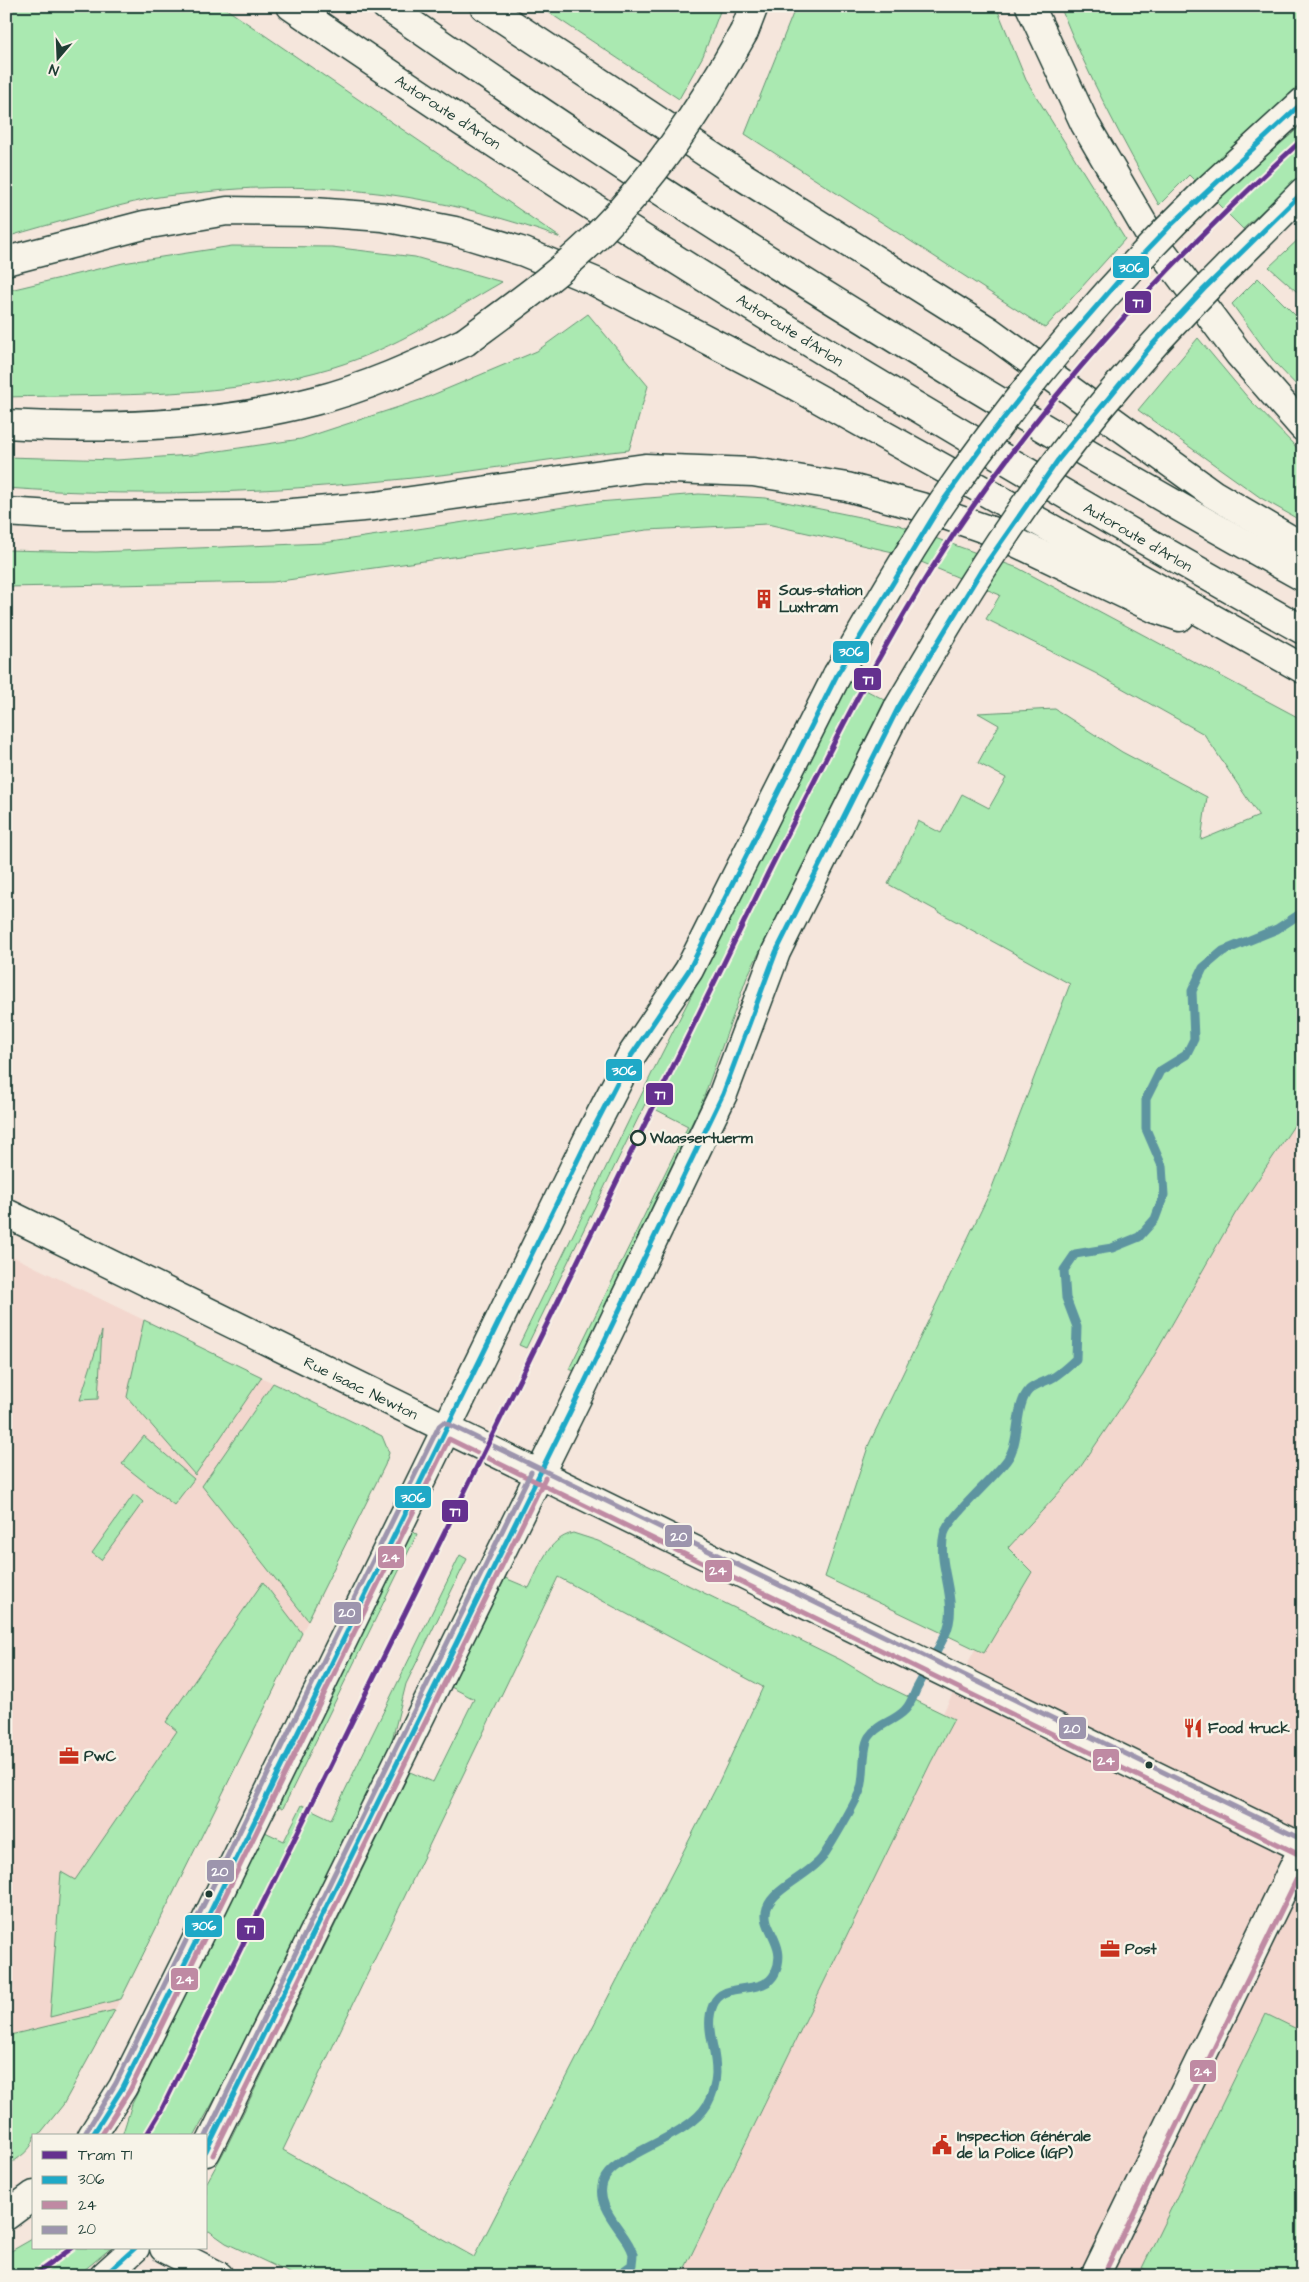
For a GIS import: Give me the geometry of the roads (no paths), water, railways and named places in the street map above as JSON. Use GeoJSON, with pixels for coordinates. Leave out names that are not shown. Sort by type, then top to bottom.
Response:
{"type":"FeatureCollection","features":[{"type":"Feature","properties":{"kind":"main road","name":"Autoroute d'Arlon"},"geometry":{"type":"LineString","coordinates":[[291,6],[389,74],[638,235],[889,391],[1120,528],[1303,630]]}},
{"type":"Feature","properties":{"kind":"main road"},"geometry":{"type":"LineString","coordinates":[[386,6],[663,191],[903,343],[1137,484],[1303,577]]}},
{"type":"Feature","properties":{"kind":"main road"},"geometry":{"type":"LineString","coordinates":[[484,6],[734,171],[989,331],[1213,494],[1303,547]]}},
{"type":"Feature","properties":{"kind":"main road"},"geometry":{"type":"LineString","coordinates":[[6,424],[74,428],[210,421],[314,401],[400,372],[465,342],[557,271],[598,235],[638,190],[719,77],[744,32],[754,6]]}},
{"type":"Feature","properties":{"kind":"main road"},"geometry":{"type":"LineString","coordinates":[[1030,6],[1085,124],[1149,234],[1239,354],[1303,427]]}},
{"type":"Feature","properties":{"kind":"main road"},"geometry":{"type":"LineString","coordinates":[[93,2134],[123,2087],[588,1139],[631,1056],[689,970],[837,675],[943,501],[992,433],[1089,314],[1169,227],[1303,102]]}},
{"type":"Feature","properties":{"kind":"main road"},"geometry":{"type":"LineString","coordinates":[[208,2148],[723,1094],[776,952],[898,708],[981,571],[1058,460],[1151,346],[1204,289],[1303,192]]}},
{"type":"Feature","properties":{"kind":"main road"},"geometry":{"type":"LineString","coordinates":[[6,261],[144,225],[227,211],[313,212],[383,216],[455,231],[524,252],[596,282],[794,385],[1303,669]]}},
{"type":"Feature","properties":{"kind":"main road"},"geometry":{"type":"LineString","coordinates":[[6,512],[68,516],[269,515],[375,506],[645,468],[753,472],[847,487],[924,508],[994,532],[1156,609],[1239,635]]}},
{"type":"Feature","properties":{"kind":"main road","name":"Rue Isaac Newton"},"geometry":{"type":"LineString","coordinates":[[6,1213],[1303,1848]]}},
{"type":"Feature","properties":{"kind":"main road"},"geometry":{"type":"LineString","coordinates":[[1095,2276],[1303,1848]]}},
{"type":"Feature","properties":{"kind":"main road"},"geometry":{"type":"LineString","coordinates":[[6,2216],[32,2196]]}},
{"type":"Feature","properties":{"kind":"main road"},"geometry":{"type":"LineString","coordinates":[[104,2276],[133,2250]]}},
{"type":"Feature","properties":{"kind":"main road"},"geometry":{"type":"LineString","coordinates":[[168,2250],[220,2276]]}},
{"type":"Feature","properties":{"kind":"waterway"},"geometry":{"type":"LineString","coordinates":[[608,2276],[622,2272],[632,2265],[633,2254],[630,2246],[607,2212],[601,2192],[603,2182],[609,2172],[620,2163],[684,2127],[697,2117],[707,2105],[716,2076],[710,2028],[713,2005],[718,1997],[726,1992],[762,1984],[770,1980],[775,1973],[779,1953],[767,1923],[767,1908],[777,1894],[822,1858],[859,1794],[863,1776],[865,1748],[869,1737],[877,1729],[907,1708],[945,1635],[949,1623],[950,1597],[942,1546],[947,1527],[1007,1460],[1014,1443],[1021,1405],[1029,1390],[1054,1377],[1076,1359],[1077,1327],[1066,1298],[1064,1270],[1075,1254],[1112,1248],[1139,1237],[1155,1219],[1164,1195],[1162,1166],[1146,1129],[1146,1099],[1160,1071],[1186,1055],[1194,1039],[1192,991],[1203,968],[1223,951],[1277,929],[1303,912]]}},
{"type":"Feature","properties":{"kind":"tram line","name":"T1"},"geometry":{"type":"LineString","coordinates":[[147,2134],[161,2111],[766,877],[846,720],[909,605],[971,509],[1057,395],[1103,341],[1200,237],[1303,139]]}},
{"type":"Feature","properties":{"kind":"tram line","name":"T1"},"geometry":{"type":"LineString","coordinates":[[33,2276],[69,2250]]}},
{"type":"Feature","properties":{"kind":"place","name":"Sous-station Luxtram"},"geometry":{"type":"Point","coordinates":[764,599]}},
{"type":"Feature","properties":{"kind":"place","name":"Waassertuerm"},"geometry":{"type":"Point","coordinates":[638,1138]}},
{"type":"Feature","properties":{"kind":"place","name":"Food truck"},"geometry":{"type":"Point","coordinates":[1193,1728]}},
{"type":"Feature","properties":{"kind":"place","name":"PwC"},"geometry":{"type":"Point","coordinates":[69,1756]}},
{"type":"Feature","properties":{"kind":"place","name":"Post"},"geometry":{"type":"Point","coordinates":[1110,1949]}},
{"type":"Feature","properties":{"kind":"place","name":"Inspection Générale de la Police (IGP)"},"geometry":{"type":"Point","coordinates":[942,2145]}}]}
